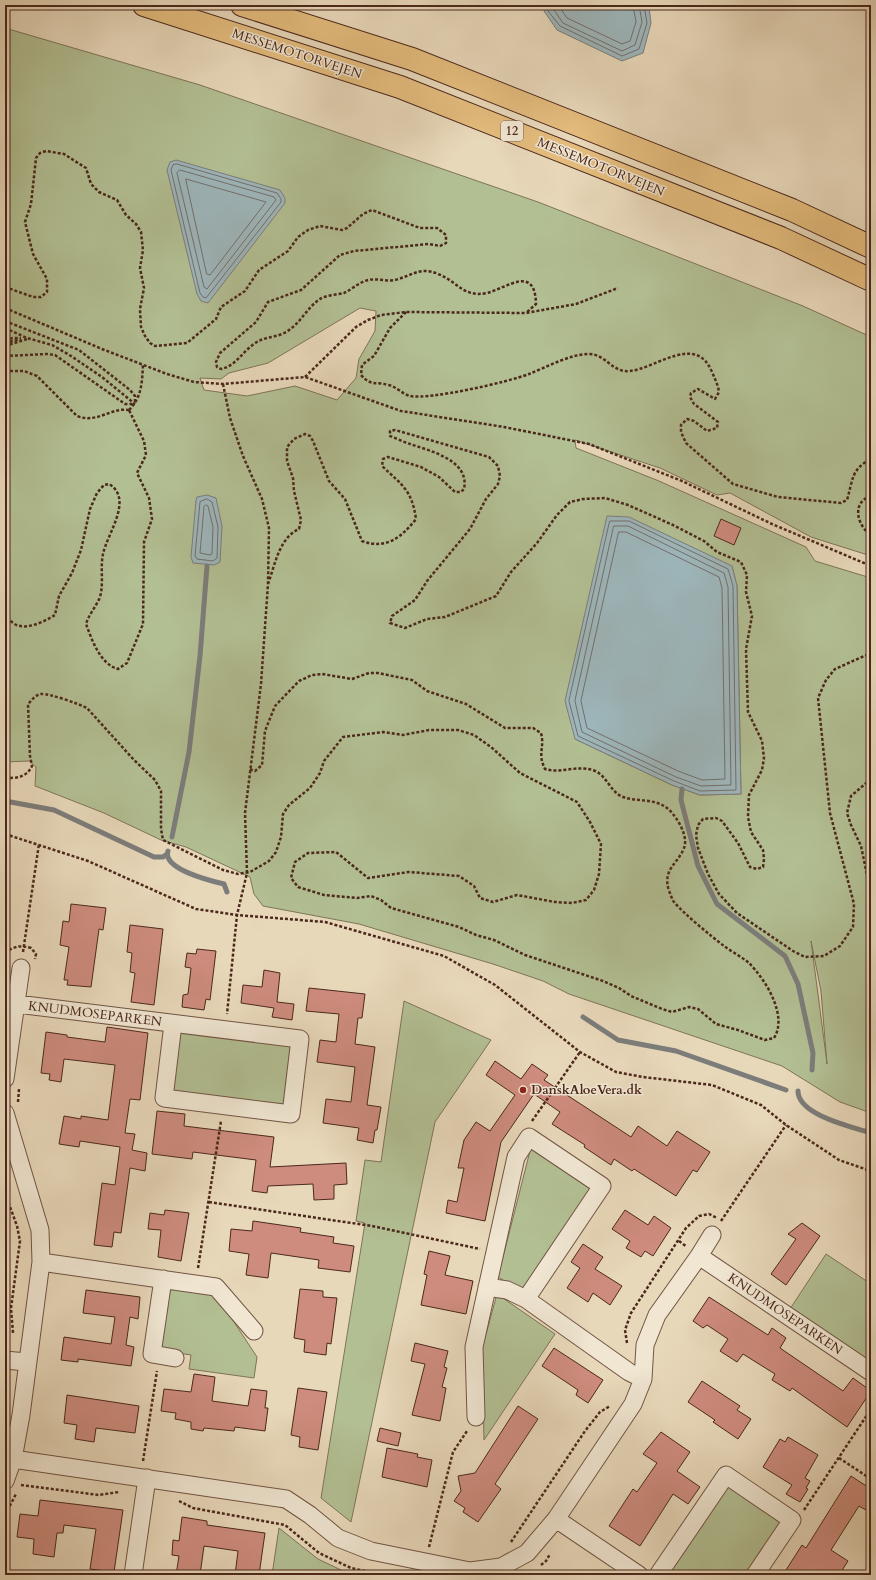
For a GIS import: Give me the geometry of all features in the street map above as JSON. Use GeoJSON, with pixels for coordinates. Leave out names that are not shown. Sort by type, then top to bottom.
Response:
{"type":"FeatureCollection","features":[{"type":"Feature","properties":{"kind":"highway","name":"MESSEMOTORVEJEN"},"geometry":{"type":"LineString","coordinates":[[144,5],[400,87],[781,238],[871,280]]}},
{"type":"Feature","properties":{"kind":"highway","name":"12"},"geometry":{"type":"LineString","coordinates":[[242,5],[412,59],[792,210],[871,247]]}},
{"type":"Feature","properties":{"kind":"street","name":"KNUDMOSEPARKEN"},"geometry":{"type":"LineString","coordinates":[[5,1074],[17,1004],[21,968]]}},
{"type":"Feature","properties":{"kind":"street","name":"KNUDMOSEPARKEN"},"geometry":{"type":"LineString","coordinates":[[17,1004],[300,1039],[291,1114],[164,1098],[173,1024]]}},
{"type":"Feature","properties":{"kind":"street"},"geometry":{"type":"LineString","coordinates":[[5,1113],[40,1230],[41,1262],[14,1361],[21,1415],[9,1482]]}},
{"type":"Feature","properties":{"kind":"street"},"geometry":{"type":"LineString","coordinates":[[476,1417],[474,1347],[516,1157],[529,1137],[602,1186],[526,1299]]}},
{"type":"Feature","properties":{"kind":"street"},"geometry":{"type":"LineString","coordinates":[[13,1459],[146,1474],[286,1499],[310,1515],[338,1538],[371,1551],[431,1558],[470,1571],[502,1567],[527,1553],[556,1519],[633,1404],[636,1375],[645,1345],[657,1315],[712,1235]]}},
{"type":"Feature","properties":{"kind":"street","name":"KNUDMOSEPARKEN"},"geometry":{"type":"LineString","coordinates":[[699,1256],[871,1372]]}},
{"type":"Feature","properties":{"kind":"street"},"geometry":{"type":"LineString","coordinates":[[41,1262],[216,1287],[254,1331]]}},
{"type":"Feature","properties":{"kind":"street"},"geometry":{"type":"LineString","coordinates":[[163,1279],[152,1354],[168,1356]]}},
{"type":"Feature","properties":{"kind":"street"},"geometry":{"type":"LineString","coordinates":[[487,1287],[507,1290],[526,1299],[636,1375]]}},
{"type":"Feature","properties":{"kind":"street"},"geometry":{"type":"LineString","coordinates":[[133,1575],[146,1474]]}},
{"type":"Feature","properties":{"kind":"street"},"geometry":{"type":"LineString","coordinates":[[658,1575],[726,1475],[792,1520],[755,1575]]}},
{"type":"Feature","properties":{"kind":"street"},"geometry":{"type":"LineString","coordinates":[[556,1519],[639,1575]]}},
{"type":"Feature","properties":{"kind":"path"},"geometry":{"type":"LineString","coordinates":[[5,287],[33,297],[41,297],[47,292],[47,279],[33,254],[25,222],[31,204],[36,158],[40,153],[46,151],[64,154],[86,168],[91,184],[100,192],[117,200],[126,215],[136,224],[141,232],[143,250],[140,268],[144,288],[140,308],[141,327],[150,343],[155,346],[187,343],[216,319],[221,307],[245,291],[259,270],[288,251],[298,236],[308,230],[320,226],[342,230],[347,228],[363,214],[372,210],[420,228],[437,228],[446,235],[446,243],[440,246],[429,244],[354,251],[340,255],[301,290],[268,302],[256,322],[220,353],[216,362],[217,367],[221,369],[232,366],[253,344],[264,338],[282,334],[293,327],[320,299],[345,292],[366,280],[394,280],[419,270],[440,274],[458,288],[472,294],[486,293],[513,282],[523,281],[531,285],[536,292],[536,304],[526,313]]}},
{"type":"Feature","properties":{"kind":"path"},"geometry":{"type":"LineString","coordinates":[[305,377],[356,327],[381,315],[406,312],[526,313],[576,304],[618,288]]}},
{"type":"Feature","properties":{"kind":"path"},"geometry":{"type":"LineString","coordinates":[[5,308],[144,365],[194,382],[223,384],[305,377],[401,411],[504,427],[589,444],[682,481],[772,524],[871,566]]}},
{"type":"Feature","properties":{"kind":"path"},"geometry":{"type":"LineString","coordinates":[[406,312],[390,328],[374,356],[362,365],[361,375],[370,382],[388,384],[410,396],[458,392],[526,375],[577,356],[590,354],[600,356],[611,366],[621,371],[631,371],[680,353],[690,354],[701,356],[709,364],[719,392],[715,399],[698,389],[691,393],[692,401],[718,422],[717,428],[707,430],[694,421],[687,419],[681,425],[681,432],[686,443],[733,484],[778,497],[841,503],[848,500],[853,473],[863,463],[871,459]]}},
{"type":"Feature","properties":{"kind":"path"},"geometry":{"type":"LineString","coordinates":[[5,321],[79,350],[130,390],[135,396],[135,404]]}},
{"type":"Feature","properties":{"kind":"path"},"geometry":{"type":"LineString","coordinates":[[5,328],[27,338],[52,345],[71,356],[102,377],[135,404]]}},
{"type":"Feature","properties":{"kind":"path"},"geometry":{"type":"LineString","coordinates":[[5,341],[27,338]]}},
{"type":"Feature","properties":{"kind":"path"},"geometry":{"type":"LineString","coordinates":[[5,346],[27,338]]}},
{"type":"Feature","properties":{"kind":"path"},"geometry":{"type":"LineString","coordinates":[[5,356],[55,355],[125,404],[135,404]]}},
{"type":"Feature","properties":{"kind":"path"},"geometry":{"type":"LineString","coordinates":[[130,410],[135,404],[141,389],[144,365]]}},
{"type":"Feature","properties":{"kind":"path"},"geometry":{"type":"LineString","coordinates":[[5,371],[24,371],[38,376],[77,416],[84,419],[110,414],[122,409],[130,410]]}},
{"type":"Feature","properties":{"kind":"path"},"geometry":{"type":"LineString","coordinates":[[223,384],[230,418],[240,448],[262,499],[269,528],[268,584],[261,684],[249,768],[245,813],[247,873],[237,915],[226,1030]]}},
{"type":"Feature","properties":{"kind":"path"},"geometry":{"type":"LineString","coordinates":[[5,607],[6,615],[13,622],[21,626],[32,627],[55,615],[59,596],[72,573],[81,550],[90,509],[97,493],[104,485],[109,484],[116,488],[119,496],[119,510],[103,554],[100,597],[88,615],[86,624],[101,656],[110,667],[118,669],[127,663],[143,624],[144,542],[152,519],[150,498],[137,473],[146,455],[144,441],[130,410]]}},
{"type":"Feature","properties":{"kind":"path"},"geometry":{"type":"LineString","coordinates":[[268,584],[281,546],[292,532],[299,529],[301,520],[294,491],[293,478],[287,461],[287,448],[294,439],[305,434],[310,436],[313,441],[329,481],[345,499],[362,541],[373,546],[390,542],[405,532],[416,519],[414,502],[403,485],[382,466],[384,459],[388,457],[421,467],[439,477],[455,492],[461,492],[464,489],[463,474],[452,461],[432,451],[408,444],[390,436],[390,431],[395,430],[488,457],[498,466],[500,476],[498,484],[486,499],[470,529],[427,581],[416,600],[392,616],[390,623],[405,628],[428,619],[446,617],[496,596],[511,572],[537,544],[557,515],[570,502],[583,499],[605,498],[628,505],[673,525],[704,541],[717,552],[741,562],[747,575],[746,592],[752,616],[746,649],[748,712],[762,741],[764,758],[762,770],[748,795],[748,817],[751,832],[763,850],[763,867],[757,869],[750,867],[738,843],[722,821],[716,818],[703,819],[698,825],[696,835],[698,848],[708,874],[719,894],[738,912],[793,951],[805,957],[824,956],[840,946],[853,927],[854,912],[854,904],[830,813],[818,698],[826,680],[835,669],[871,653]]}},
{"type":"Feature","properties":{"kind":"path"},"geometry":{"type":"LineString","coordinates":[[871,496],[865,498],[858,506],[858,519],[864,530],[871,535]]}},
{"type":"Feature","properties":{"kind":"path"},"geometry":{"type":"LineString","coordinates":[[5,639],[5,652]]}},
{"type":"Feature","properties":{"kind":"path"},"geometry":{"type":"LineString","coordinates":[[5,778],[21,777],[28,773],[32,766],[30,756],[28,704],[35,696],[42,694],[80,704],[88,708],[134,760],[155,780],[161,791],[161,829],[163,840],[223,870],[238,874],[247,873],[269,861],[276,852],[281,837],[283,814],[289,805],[310,788],[320,773],[324,761],[343,737],[383,732],[404,735],[429,730],[458,730],[474,735],[491,747],[520,773],[577,802],[590,822],[601,844],[599,874],[594,890],[586,900],[572,903],[555,902],[517,895],[493,902],[480,898],[474,886],[459,876],[409,872],[368,878],[336,852],[308,853],[295,862],[291,878],[298,887],[324,895],[357,898],[371,896],[381,900],[391,908],[459,927],[476,935],[494,940],[525,955],[603,981],[619,988],[631,996],[662,1009],[672,1012],[689,1007],[698,1009],[716,1024],[765,1040],[774,1038],[778,1031],[778,1013],[773,1000],[764,982],[749,963],[722,944],[673,902],[667,884],[668,874],[684,849],[685,843],[683,832],[674,816],[666,808],[655,802],[622,797],[613,789],[604,777],[595,771],[582,768],[554,772],[544,769],[540,759],[543,740],[541,733],[533,728],[505,728],[466,704],[426,691],[412,680],[378,673],[369,673],[352,679],[322,674],[312,675],[299,681],[275,706],[265,731],[262,765],[255,771],[249,768]]}},
{"type":"Feature","properties":{"kind":"path"},"geometry":{"type":"LineString","coordinates":[[5,706],[5,716]]}},
{"type":"Feature","properties":{"kind":"path"},"geometry":{"type":"LineString","coordinates":[[871,779],[851,796],[847,813],[861,846],[871,894],[871,926]]}},
{"type":"Feature","properties":{"kind":"path"},"geometry":{"type":"LineString","coordinates":[[5,834],[88,861],[196,909],[237,915],[325,922],[444,956],[495,985],[580,1052],[616,1072],[643,1077],[712,1084],[761,1104],[786,1125],[839,1160],[871,1171]]}},
{"type":"Feature","properties":{"kind":"path"},"geometry":{"type":"LineString","coordinates":[[21,968],[39,844]]}},
{"type":"Feature","properties":{"kind":"path"},"geometry":{"type":"LineString","coordinates":[[5,952],[14,946],[24,946]]}},
{"type":"Feature","properties":{"kind":"path"},"geometry":{"type":"LineString","coordinates":[[529,1137],[531,1122],[580,1052]]}},
{"type":"Feature","properties":{"kind":"path"},"geometry":{"type":"LineString","coordinates":[[196,1284],[223,1105]]}},
{"type":"Feature","properties":{"kind":"path"},"geometry":{"type":"LineString","coordinates":[[712,1235],[786,1125]]}},
{"type":"Feature","properties":{"kind":"path"},"geometry":{"type":"LineString","coordinates":[[5,1193],[17,1226],[20,1241],[11,1308],[14,1361],[5,1385]]}},
{"type":"Feature","properties":{"kind":"path"},"geometry":{"type":"LineString","coordinates":[[209,1202],[372,1226],[494,1252]]}},
{"type":"Feature","properties":{"kind":"path"},"geometry":{"type":"LineString","coordinates":[[636,1375],[630,1364],[625,1330],[631,1313],[686,1228],[700,1216],[709,1214],[721,1220]]}},
{"type":"Feature","properties":{"kind":"path"},"geometry":{"type":"LineString","coordinates":[[9,1482],[99,1495],[130,1491],[146,1474],[168,1356]]}},
{"type":"Feature","properties":{"kind":"path"},"geometry":{"type":"LineString","coordinates":[[509,1545],[585,1431],[600,1412],[613,1404]]}},
{"type":"Feature","properties":{"kind":"path"},"geometry":{"type":"LineString","coordinates":[[792,1520],[802,1514],[871,1409]]}},
{"type":"Feature","properties":{"kind":"path"},"geometry":{"type":"LineString","coordinates":[[431,1558],[453,1452],[476,1417]]}},
{"type":"Feature","properties":{"kind":"path"},"geometry":{"type":"LineString","coordinates":[[839,1458],[871,1479]]}},
{"type":"Feature","properties":{"kind":"path"},"geometry":{"type":"LineString","coordinates":[[135,1460],[146,1474]]}},
{"type":"Feature","properties":{"kind":"path"},"geometry":{"type":"LineString","coordinates":[[173,1498],[193,1508],[285,1525],[319,1553],[351,1568],[383,1575]]}},
{"type":"Feature","properties":{"kind":"path"},"geometry":{"type":"LineString","coordinates":[[422,1545],[431,1558]]}},
{"type":"Feature","properties":{"kind":"green space"},"geometry":{"type":"Polygon","coordinates":[[[5,28],[200,85],[538,202],[803,306],[871,337],[871,556],[811,537],[730,493],[717,495],[660,468],[575,440],[576,448],[659,481],[806,547],[815,561],[871,578],[871,1113],[840,1102],[782,1066],[569,994],[543,981],[493,964],[359,924],[263,906],[254,894],[250,877],[186,847],[161,840],[104,813],[35,786],[36,767],[29,761],[5,762],[5,28]],[[360,308],[268,363],[229,373],[221,379],[200,378],[204,390],[247,396],[295,386],[337,400],[356,378],[359,359],[375,331],[376,311],[360,308]],[[732,566],[575,739],[672,785],[700,795],[741,794],[737,586],[732,566]],[[811,941],[827,1061],[821,991],[811,941]]]}},
{"type":"Feature","properties":{"kind":"green space"},"geometry":{"type":"Polygon","coordinates":[[[404,1001],[491,1040],[435,1122],[351,1522],[321,1498],[365,1223],[356,1221],[365,1160],[381,1162],[404,1001]]]}},
{"type":"Feature","properties":{"kind":"green space"},"geometry":{"type":"Polygon","coordinates":[[[177,1030],[291,1045],[283,1107],[169,1093],[177,1030]]]}},
{"type":"Feature","properties":{"kind":"green space"},"geometry":{"type":"Polygon","coordinates":[[[531,1147],[593,1188],[524,1293],[498,1277],[531,1147]]]}},
{"type":"Feature","properties":{"kind":"green space"},"geometry":{"type":"Polygon","coordinates":[[[826,1254],[871,1284],[871,1363],[790,1309],[826,1254]]]}},
{"type":"Feature","properties":{"kind":"green space"},"geometry":{"type":"Polygon","coordinates":[[[167,1286],[215,1293],[257,1357],[254,1378],[189,1369],[191,1355],[158,1350],[167,1286]]]}},
{"type":"Feature","properties":{"kind":"green space"},"geometry":{"type":"Polygon","coordinates":[[[497,1294],[555,1334],[484,1440],[482,1349],[497,1294]]]}},
{"type":"Feature","properties":{"kind":"green space"},"geometry":{"type":"Polygon","coordinates":[[[728,1484],[783,1521],[747,1575],[667,1575],[728,1484]]]}},
{"type":"Feature","properties":{"kind":"green space"},"geometry":{"type":"Polygon","coordinates":[[[279,1528],[318,1559],[341,1570],[340,1575],[272,1575],[279,1528]]]}},
{"type":"Feature","properties":{"kind":"water"},"geometry":{"type":"Polygon","coordinates":[[[545,5],[643,5],[649,7],[651,23],[643,53],[622,61],[557,30],[544,11],[545,5]]]}},
{"type":"Feature","properties":{"kind":"water"},"geometry":{"type":"Polygon","coordinates":[[[176,160],[280,190],[285,198],[285,203],[208,303],[201,301],[197,294],[167,170],[170,162],[176,160]]]}},
{"type":"Feature","properties":{"kind":"water"},"geometry":{"type":"Polygon","coordinates":[[[207,495],[216,498],[222,526],[220,562],[214,565],[193,563],[191,557],[196,500],[197,497],[207,495]]]}},
{"type":"Feature","properties":{"kind":"water"},"geometry":{"type":"Polygon","coordinates":[[[607,516],[629,517],[732,566],[737,586],[741,794],[700,795],[672,785],[575,739],[565,701],[607,516]]]}},
{"type":"Feature","properties":{"kind":"building"},"geometry":{"type":"Polygon","coordinates":[[[721,519],[741,528],[734,545],[714,536],[721,519]]]}},
{"type":"Feature","properties":{"kind":"building"},"geometry":{"type":"Polygon","coordinates":[[[71,904],[106,908],[103,930],[99,929],[91,987],[67,985],[68,980],[64,980],[69,947],[60,945],[63,921],[69,922],[71,904]]]}},
{"type":"Feature","properties":{"kind":"building"},"geometry":{"type":"Polygon","coordinates":[[[130,925],[163,929],[154,1005],[131,1002],[135,973],[130,972],[132,953],[127,952],[130,925]]]}},
{"type":"Feature","properties":{"kind":"building"},"geometry":{"type":"Polygon","coordinates":[[[197,949],[216,951],[210,1000],[206,999],[204,1010],[182,1007],[183,995],[188,994],[191,968],[185,967],[187,953],[196,954],[197,949]]]}},
{"type":"Feature","properties":{"kind":"building"},"geometry":{"type":"Polygon","coordinates":[[[264,970],[280,973],[277,1002],[294,1004],[292,1020],[272,1017],[274,1008],[241,1003],[243,985],[262,987],[264,970]]]}},
{"type":"Feature","properties":{"kind":"building"},"geometry":{"type":"Polygon","coordinates":[[[309,988],[365,994],[362,1018],[358,1018],[355,1044],[375,1047],[367,1105],[381,1107],[373,1143],[357,1140],[359,1128],[323,1123],[326,1099],[351,1102],[355,1067],[317,1062],[320,1040],[336,1042],[339,1014],[306,1011],[309,988]]]}},
{"type":"Feature","properties":{"kind":"building"},"geometry":{"type":"Polygon","coordinates":[[[107,1027],[148,1033],[140,1100],[130,1099],[125,1133],[135,1134],[132,1150],[147,1153],[145,1171],[130,1168],[121,1233],[114,1232],[112,1247],[94,1245],[102,1183],[115,1185],[120,1147],[80,1141],[79,1147],[59,1144],[64,1116],[81,1119],[81,1116],[108,1120],[115,1065],[64,1059],[61,1082],[49,1080],[50,1074],[41,1073],[46,1032],[67,1035],[67,1037],[105,1042],[107,1027]]]}},
{"type":"Feature","properties":{"kind":"building"},"geometry":{"type":"Polygon","coordinates":[[[495,1061],[521,1079],[532,1064],[548,1075],[544,1080],[631,1137],[638,1126],[667,1146],[677,1131],[710,1152],[697,1172],[693,1170],[676,1196],[634,1169],[632,1171],[614,1159],[611,1165],[584,1147],[585,1145],[552,1124],[560,1112],[534,1094],[501,1142],[485,1221],[446,1213],[448,1200],[457,1202],[464,1168],[458,1168],[464,1140],[476,1122],[490,1131],[515,1095],[486,1075],[495,1061]]]}},
{"type":"Feature","properties":{"kind":"building"},"geometry":{"type":"Polygon","coordinates":[[[157,1111],[185,1114],[184,1126],[274,1137],[270,1167],[346,1163],[347,1184],[334,1185],[334,1199],[314,1200],[313,1184],[268,1186],[267,1193],[252,1191],[256,1160],[193,1152],[192,1159],[152,1154],[157,1111]]]}},
{"type":"Feature","properties":{"kind":"building"},"geometry":{"type":"Polygon","coordinates":[[[165,1210],[189,1213],[181,1261],[158,1257],[161,1230],[148,1229],[150,1213],[164,1215],[165,1210]]]}},
{"type":"Feature","properties":{"kind":"building"},"geometry":{"type":"Polygon","coordinates":[[[625,1210],[648,1225],[654,1216],[671,1228],[653,1256],[645,1251],[641,1257],[626,1248],[630,1241],[612,1229],[625,1210]]]}},
{"type":"Feature","properties":{"kind":"building"},"geometry":{"type":"Polygon","coordinates":[[[253,1221],[301,1228],[300,1232],[334,1237],[333,1243],[354,1246],[350,1272],[318,1268],[319,1260],[271,1253],[268,1278],[246,1275],[249,1254],[229,1251],[231,1229],[252,1231],[253,1221]]]}},
{"type":"Feature","properties":{"kind":"building"},"geometry":{"type":"Polygon","coordinates":[[[802,1223],[820,1236],[786,1285],[771,1274],[796,1239],[788,1234],[802,1223]]]}},
{"type":"Feature","properties":{"kind":"building"},"geometry":{"type":"Polygon","coordinates":[[[583,1244],[603,1257],[595,1269],[622,1286],[610,1305],[593,1293],[588,1302],[567,1288],[580,1268],[571,1262],[583,1244]]]}},
{"type":"Feature","properties":{"kind":"building"},"geometry":{"type":"Polygon","coordinates":[[[429,1251],[450,1256],[445,1275],[473,1281],[466,1314],[421,1305],[427,1275],[424,1274],[429,1251]]]}},
{"type":"Feature","properties":{"kind":"building"},"geometry":{"type":"Polygon","coordinates":[[[300,1289],[323,1291],[323,1297],[337,1298],[331,1344],[327,1343],[326,1355],[304,1352],[305,1340],[294,1338],[300,1289]]]}},
{"type":"Feature","properties":{"kind":"building"},"geometry":{"type":"Polygon","coordinates":[[[86,1290],[140,1297],[138,1319],[130,1317],[126,1345],[134,1347],[131,1366],[78,1359],[78,1362],[61,1360],[64,1337],[111,1344],[115,1317],[83,1313],[86,1290]]]}},
{"type":"Feature","properties":{"kind":"building"},"geometry":{"type":"Polygon","coordinates":[[[709,1297],[768,1335],[772,1328],[786,1338],[780,1348],[843,1391],[853,1378],[871,1391],[847,1427],[792,1388],[790,1391],[772,1380],[775,1374],[743,1354],[737,1362],[720,1351],[728,1339],[707,1325],[703,1328],[693,1321],[709,1297]]]}},
{"type":"Feature","properties":{"kind":"building"},"geometry":{"type":"Polygon","coordinates":[[[415,1343],[448,1351],[444,1367],[447,1368],[442,1387],[446,1388],[440,1421],[412,1415],[425,1364],[411,1361],[415,1343]]]}},
{"type":"Feature","properties":{"kind":"building"},"geometry":{"type":"Polygon","coordinates":[[[554,1348],[603,1380],[588,1403],[576,1395],[578,1390],[542,1366],[554,1348]]]}},
{"type":"Feature","properties":{"kind":"building"},"geometry":{"type":"Polygon","coordinates":[[[194,1374],[215,1377],[212,1401],[248,1406],[251,1389],[267,1391],[265,1408],[268,1408],[265,1431],[235,1427],[234,1431],[204,1428],[203,1431],[191,1429],[191,1422],[175,1419],[176,1413],[161,1411],[164,1389],[191,1392],[194,1374]]]}},
{"type":"Feature","properties":{"kind":"building"},"geometry":{"type":"Polygon","coordinates":[[[702,1381],[740,1406],[737,1410],[751,1419],[738,1439],[713,1422],[715,1420],[688,1402],[702,1381]]]}},
{"type":"Feature","properties":{"kind":"building"},"geometry":{"type":"Polygon","coordinates":[[[298,1388],[327,1392],[318,1450],[299,1447],[300,1437],[291,1435],[298,1388]]]}},
{"type":"Feature","properties":{"kind":"building"},"geometry":{"type":"Polygon","coordinates":[[[67,1395],[139,1406],[135,1433],[96,1428],[94,1442],[75,1439],[77,1425],[64,1423],[67,1395]]]}},
{"type":"Feature","properties":{"kind":"building"},"geometry":{"type":"Polygon","coordinates":[[[518,1406],[538,1419],[495,1484],[501,1489],[478,1522],[463,1512],[465,1508],[454,1501],[461,1491],[458,1476],[475,1473],[518,1406]]]}},
{"type":"Feature","properties":{"kind":"building"},"geometry":{"type":"Polygon","coordinates":[[[380,1428],[401,1433],[398,1446],[377,1441],[380,1428]]]}},
{"type":"Feature","properties":{"kind":"building"},"geometry":{"type":"Polygon","coordinates":[[[661,1432],[690,1452],[677,1471],[700,1487],[688,1504],[673,1494],[640,1546],[609,1526],[633,1489],[637,1492],[657,1463],[643,1454],[661,1432]]]}},
{"type":"Feature","properties":{"kind":"building"},"geometry":{"type":"Polygon","coordinates":[[[788,1437],[818,1455],[805,1478],[810,1481],[806,1488],[808,1489],[800,1502],[786,1494],[792,1485],[763,1467],[780,1439],[785,1442],[788,1437]]]}},
{"type":"Feature","properties":{"kind":"building"},"geometry":{"type":"Polygon","coordinates":[[[387,1448],[418,1454],[417,1457],[432,1460],[427,1487],[382,1477],[387,1448]]]}},
{"type":"Feature","properties":{"kind":"building"},"geometry":{"type":"Polygon","coordinates":[[[851,1476],[871,1489],[871,1513],[859,1506],[831,1550],[848,1561],[839,1575],[794,1575],[786,1570],[802,1545],[806,1548],[851,1476]]]}},
{"type":"Feature","properties":{"kind":"building"},"geometry":{"type":"Polygon","coordinates":[[[40,1500],[123,1510],[114,1572],[90,1569],[96,1529],[64,1525],[63,1533],[57,1533],[54,1557],[33,1554],[34,1539],[17,1537],[20,1514],[38,1516],[40,1500]]]}},
{"type":"Feature","properties":{"kind":"building"},"geometry":{"type":"Polygon","coordinates":[[[182,1517],[207,1521],[207,1525],[265,1533],[259,1575],[235,1575],[238,1551],[204,1546],[200,1575],[176,1575],[179,1556],[172,1555],[173,1540],[179,1541],[182,1517]]]}},
{"type":"Feature","properties":{"kind":"waterway"},"geometry":{"type":"LineString","coordinates":[[172,837],[189,752],[200,656],[207,566]]}},
{"type":"Feature","properties":{"kind":"waterway"},"geometry":{"type":"LineString","coordinates":[[682,789],[681,800],[698,866],[717,904],[785,956],[798,984],[813,1053],[812,1070]]}},
{"type":"Feature","properties":{"kind":"waterway"},"geometry":{"type":"LineString","coordinates":[[5,801],[54,810],[154,857],[163,857],[167,854]]}},
{"type":"Feature","properties":{"kind":"waterway"},"geometry":{"type":"LineString","coordinates":[[168,851],[168,857],[172,863],[180,869],[199,877],[224,884],[227,892]]}},
{"type":"Feature","properties":{"kind":"waterway"},"geometry":{"type":"LineString","coordinates":[[583,1017],[618,1040],[676,1051],[786,1090]]}},
{"type":"Feature","properties":{"kind":"waterway"},"geometry":{"type":"LineString","coordinates":[[798,1091],[800,1099],[807,1107],[816,1113],[827,1119],[871,1133]]}},
{"type":"Feature","properties":{"kind":"place","name":"DanskAloeVera.dk"},"geometry":{"type":"Point","coordinates":[523,1090]}}]}
